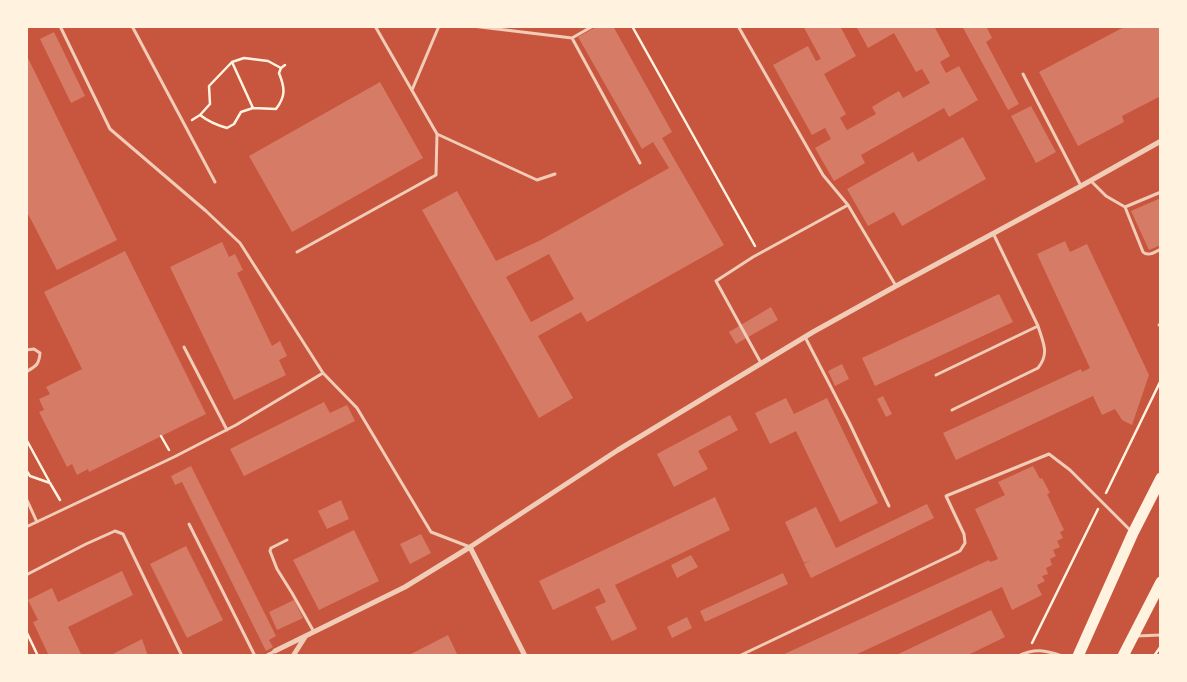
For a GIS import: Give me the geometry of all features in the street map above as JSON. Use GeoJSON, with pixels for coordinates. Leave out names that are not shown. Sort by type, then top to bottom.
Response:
{"type":"FeatureCollection","features":[{"type":"Feature","properties":{"kind":"main road"},"geometry":{"type":"LineString","coordinates":[[1078,656],[1133,534],[1161,478]]}},
{"type":"Feature","properties":{"kind":"main road"},"geometry":{"type":"LineString","coordinates":[[1123,656],[1161,582]]}},
{"type":"Feature","properties":{"kind":"street"},"geometry":{"type":"LineString","coordinates":[[275,651],[405,587],[470,547],[618,450],[805,337],[1161,141]]}},
{"type":"Feature","properties":{"kind":"street"},"geometry":{"type":"LineString","coordinates":[[470,547],[525,656]]}},
{"type":"Feature","properties":{"kind":"street"},"geometry":{"type":"LineString","coordinates":[[293,656],[306,637]]}},
{"type":"Feature","properties":{"kind":"lane"},"geometry":{"type":"LineString","coordinates":[[60,26],[110,129],[206,211],[240,243],[323,373],[357,408],[431,532],[470,547]]}},
{"type":"Feature","properties":{"kind":"lane"},"geometry":{"type":"LineString","coordinates":[[132,26],[215,182]]}},
{"type":"Feature","properties":{"kind":"lane"},"geometry":{"type":"LineString","coordinates":[[297,252],[436,176],[437,134],[375,26]]}},
{"type":"Feature","properties":{"kind":"lane"},"geometry":{"type":"LineString","coordinates":[[412,91],[438,26]]}},
{"type":"Feature","properties":{"kind":"lane"},"geometry":{"type":"LineString","coordinates":[[472,26],[572,38],[593,26]]}},
{"type":"Feature","properties":{"kind":"lane"},"geometry":{"type":"LineString","coordinates":[[738,26],[823,175],[848,205],[896,286]]}},
{"type":"Feature","properties":{"kind":"lane"},"geometry":{"type":"LineString","coordinates":[[572,38],[640,163]]}},
{"type":"Feature","properties":{"kind":"lane"},"geometry":{"type":"LineString","coordinates":[[1022,74],[1081,186]]}},
{"type":"Feature","properties":{"kind":"lane"},"geometry":{"type":"LineString","coordinates":[[437,134],[537,180],[555,174]]}},
{"type":"Feature","properties":{"kind":"lane"},"geometry":{"type":"LineString","coordinates":[[1091,180],[1106,196],[1125,207],[1145,254],[1161,249]]}},
{"type":"Feature","properties":{"kind":"lane"},"geometry":{"type":"LineString","coordinates":[[1125,207],[1161,192]]}},
{"type":"Feature","properties":{"kind":"lane"},"geometry":{"type":"LineString","coordinates":[[761,363],[716,281],[759,254],[848,205]]}},
{"type":"Feature","properties":{"kind":"lane"},"geometry":{"type":"LineString","coordinates":[[952,410],[1038,368],[1044,360],[1045,350],[1038,326],[993,233]]}},
{"type":"Feature","properties":{"kind":"lane"},"geometry":{"type":"LineString","coordinates":[[936,375],[1038,326]]}},
{"type":"Feature","properties":{"kind":"lane"},"geometry":{"type":"LineString","coordinates":[[805,337],[849,422],[889,506]]}},
{"type":"Feature","properties":{"kind":"lane"},"geometry":{"type":"LineString","coordinates":[[184,347],[227,430]]}},
{"type":"Feature","properties":{"kind":"lane"},"geometry":{"type":"LineString","coordinates":[[26,350],[34,349],[40,354],[40,361],[36,367],[26,372]]}},
{"type":"Feature","properties":{"kind":"lane"},"geometry":{"type":"LineString","coordinates":[[26,527],[227,430],[323,373]]}},
{"type":"Feature","properties":{"kind":"lane"},"geometry":{"type":"LineString","coordinates":[[738,656],[960,551],[965,543],[964,534],[946,496],[1049,454],[1070,470],[1133,534]]}},
{"type":"Feature","properties":{"kind":"lane"},"geometry":{"type":"LineString","coordinates":[[26,498],[37,522]]}},
{"type":"Feature","properties":{"kind":"lane"},"geometry":{"type":"LineString","coordinates":[[190,524],[255,656]]}},
{"type":"Feature","properties":{"kind":"lane"},"geometry":{"type":"LineString","coordinates":[[26,575],[116,531],[123,534],[182,656]]}},
{"type":"Feature","properties":{"kind":"lane"},"geometry":{"type":"LineString","coordinates":[[286,540],[271,548],[270,551],[277,569],[314,632]]}},
{"type":"Feature","properties":{"kind":"lane"},"geometry":{"type":"LineString","coordinates":[[1133,637],[1161,635]]}},
{"type":"Feature","properties":{"kind":"lane"},"geometry":{"type":"LineString","coordinates":[[1018,656],[1028,652],[1047,650],[1062,656]]}},
{"type":"Feature","properties":{"kind":"lane"},"geometry":{"type":"LineString","coordinates":[[265,656],[275,651]]}},
{"type":"Feature","properties":{"kind":"path"},"geometry":{"type":"LineString","coordinates":[[632,26],[759,254]]}},
{"type":"Feature","properties":{"kind":"path"},"geometry":{"type":"LineString","coordinates":[[184,125],[200,115],[210,104],[209,86],[232,62],[244,58],[268,62],[281,68]]}},
{"type":"Feature","properties":{"kind":"path"},"geometry":{"type":"LineString","coordinates":[[232,62],[253,108]]}},
{"type":"Feature","properties":{"kind":"path"},"geometry":{"type":"LineString","coordinates":[[200,115],[218,126],[227,128],[234,124],[241,112],[253,108],[276,109],[282,100],[284,85],[279,73],[285,65]]}},
{"type":"Feature","properties":{"kind":"path"},"geometry":{"type":"LineString","coordinates":[[1028,652],[1161,380]]}},
{"type":"Feature","properties":{"kind":"path"},"geometry":{"type":"LineString","coordinates":[[161,436],[174,457]]}},
{"type":"Feature","properties":{"kind":"path"},"geometry":{"type":"LineString","coordinates":[[26,439],[65,509]]}},
{"type":"Feature","properties":{"kind":"path"},"geometry":{"type":"LineString","coordinates":[[26,470],[30,476],[50,483]]}},
{"type":"Feature","properties":{"kind":"path"},"geometry":{"type":"LineString","coordinates":[[26,631],[38,656]]}},
{"type":"Feature","properties":{"kind":"path"},"geometry":{"type":"LineString","coordinates":[[1154,656],[1161,646]]}},
{"type":"Feature","properties":{"kind":"building"},"geometry":{"type":"Polygon","coordinates":[[[598,26],[613,26],[672,132],[662,138],[724,245],[587,322],[581,312],[538,336],[573,398],[539,418],[422,210],[457,191],[496,261],[541,240],[669,168],[653,142],[642,149],[578,37],[598,26]],[[549,254],[506,277],[531,322],[574,299],[549,254]]]}},
{"type":"Feature","properties":{"kind":"building"},"geometry":{"type":"Polygon","coordinates":[[[803,26],[840,26],[856,56],[824,74],[846,114],[840,118],[847,130],[876,114],[872,107],[899,91],[903,98],[930,83],[922,69],[916,72],[894,33],[868,48],[856,26],[934,26],[950,56],[940,62],[946,73],[959,66],[978,100],[949,117],[944,108],[861,155],[865,163],[834,181],[815,148],[831,139],[825,128],[812,135],[773,65],[808,46],[816,61],[821,59],[803,26]]]}},
{"type":"Feature","properties":{"kind":"building"},"geometry":{"type":"Polygon","coordinates":[[[962,26],[986,26],[992,38],[986,42],[1019,104],[1008,110],[962,26]]]}},
{"type":"Feature","properties":{"kind":"building"},"geometry":{"type":"Polygon","coordinates":[[[1126,26],[1161,26],[1161,96],[1122,116],[1124,122],[1078,146],[1039,72],[1126,26]]]}},
{"type":"Feature","properties":{"kind":"building"},"geometry":{"type":"Polygon","coordinates":[[[54,32],[85,96],[71,103],[40,39],[54,32]]]}},
{"type":"Feature","properties":{"kind":"building"},"geometry":{"type":"Polygon","coordinates":[[[26,54],[117,240],[57,270],[26,210],[26,54]]]}},
{"type":"Feature","properties":{"kind":"building"},"geometry":{"type":"Polygon","coordinates":[[[380,82],[423,158],[292,232],[249,156],[380,82]]]}},
{"type":"Feature","properties":{"kind":"building"},"geometry":{"type":"Polygon","coordinates":[[[1031,106],[1056,152],[1036,163],[1011,116],[1031,106]]]}},
{"type":"Feature","properties":{"kind":"building"},"geometry":{"type":"Polygon","coordinates":[[[963,137],[986,179],[902,226],[894,212],[868,226],[847,189],[913,152],[918,162],[963,137]]]}},
{"type":"Feature","properties":{"kind":"building"},"geometry":{"type":"Polygon","coordinates":[[[1161,198],[1161,245],[1149,250],[1131,211],[1161,198]]]}},
{"type":"Feature","properties":{"kind":"building"},"geometry":{"type":"Polygon","coordinates":[[[1065,241],[1070,252],[1087,244],[1149,375],[1132,425],[1122,420],[1115,409],[1102,415],[1093,396],[956,460],[943,433],[1081,369],[1082,372],[1090,368],[1037,254],[1065,241]]]}},
{"type":"Feature","properties":{"kind":"building"},"geometry":{"type":"Polygon","coordinates":[[[222,242],[229,257],[235,254],[243,270],[237,273],[272,346],[280,341],[287,356],[279,360],[286,375],[234,400],[170,267],[222,242]]]}},
{"type":"Feature","properties":{"kind":"building"},"geometry":{"type":"Polygon","coordinates":[[[125,251],[206,414],[89,472],[88,469],[77,475],[72,464],[67,467],[39,412],[44,410],[39,399],[50,394],[46,387],[82,369],[44,292],[125,251]]]}},
{"type":"Feature","properties":{"kind":"building"},"geometry":{"type":"Polygon","coordinates":[[[999,294],[1013,322],[875,386],[862,358],[999,294]]]}},
{"type":"Feature","properties":{"kind":"building"},"geometry":{"type":"Polygon","coordinates":[[[771,307],[778,320],[736,344],[729,332],[771,307]]]}},
{"type":"Feature","properties":{"kind":"building"},"geometry":{"type":"Polygon","coordinates":[[[842,364],[849,379],[835,386],[828,371],[842,364]]]}},
{"type":"Feature","properties":{"kind":"building"},"geometry":{"type":"Polygon","coordinates":[[[883,396],[892,414],[886,417],[877,399],[883,396]]]}},
{"type":"Feature","properties":{"kind":"building"},"geometry":{"type":"Polygon","coordinates":[[[786,398],[794,414],[827,398],[878,503],[840,522],[796,431],[770,444],[755,413],[786,398]]]}},
{"type":"Feature","properties":{"kind":"building"},"geometry":{"type":"Polygon","coordinates":[[[324,402],[330,413],[347,405],[355,421],[244,476],[230,449],[324,402]]]}},
{"type":"Feature","properties":{"kind":"building"},"geometry":{"type":"Polygon","coordinates":[[[730,415],[738,430],[698,451],[708,469],[674,487],[657,454],[730,415]]]}},
{"type":"Feature","properties":{"kind":"building"},"geometry":{"type":"Polygon","coordinates":[[[191,466],[276,636],[269,640],[273,647],[266,651],[182,482],[175,485],[171,476],[191,466]]]}},
{"type":"Feature","properties":{"kind":"building"},"geometry":{"type":"Polygon","coordinates":[[[1033,466],[1050,493],[1047,494],[1064,530],[1060,532],[1063,538],[1057,541],[1060,547],[1053,550],[1056,556],[1050,559],[1052,565],[1046,568],[1048,574],[1042,576],[1045,581],[1037,585],[1042,595],[1012,610],[1002,587],[853,656],[780,656],[989,560],[990,562],[998,559],[975,509],[1005,495],[998,482],[1033,466]]]}},
{"type":"Feature","properties":{"kind":"building"},"geometry":{"type":"Polygon","coordinates":[[[715,497],[730,530],[615,585],[637,629],[612,641],[595,607],[606,602],[599,588],[553,610],[539,581],[715,497]]]}},
{"type":"Feature","properties":{"kind":"building"},"geometry":{"type":"Polygon","coordinates":[[[341,500],[349,519],[327,529],[318,511],[341,500]]]}},
{"type":"Feature","properties":{"kind":"building"},"geometry":{"type":"Polygon","coordinates":[[[927,504],[934,518],[811,578],[804,564],[811,560],[804,563],[785,522],[816,507],[836,548],[927,504]]]}},
{"type":"Feature","properties":{"kind":"building"},"geometry":{"type":"Polygon","coordinates":[[[354,530],[379,581],[319,610],[293,560],[354,530]]]}},
{"type":"Feature","properties":{"kind":"building"},"geometry":{"type":"Polygon","coordinates":[[[421,534],[431,553],[410,564],[400,544],[421,534]]]}},
{"type":"Feature","properties":{"kind":"building"},"geometry":{"type":"Polygon","coordinates":[[[186,546],[223,620],[187,638],[150,564],[186,546]]]}},
{"type":"Feature","properties":{"kind":"building"},"geometry":{"type":"Polygon","coordinates":[[[691,555],[698,567],[677,578],[671,565],[691,555]]]}},
{"type":"Feature","properties":{"kind":"building"},"geometry":{"type":"Polygon","coordinates":[[[122,571],[133,595],[68,627],[82,656],[49,656],[33,622],[38,620],[28,600],[52,588],[58,602],[122,571]]]}},
{"type":"Feature","properties":{"kind":"building"},"geometry":{"type":"Polygon","coordinates":[[[783,573],[788,584],[705,622],[700,611],[783,573]]]}},
{"type":"Feature","properties":{"kind":"building"},"geometry":{"type":"Polygon","coordinates":[[[294,600],[303,618],[277,630],[269,612],[294,600]]]}},
{"type":"Feature","properties":{"kind":"building"},"geometry":{"type":"Polygon","coordinates":[[[991,610],[1005,637],[966,656],[894,656],[991,610]]]}},
{"type":"Feature","properties":{"kind":"building"},"geometry":{"type":"Polygon","coordinates":[[[687,617],[692,628],[672,638],[667,627],[687,617]]]}},
{"type":"Feature","properties":{"kind":"building"},"geometry":{"type":"Polygon","coordinates":[[[448,635],[458,656],[407,656],[448,635]]]}},
{"type":"Feature","properties":{"kind":"building"},"geometry":{"type":"Polygon","coordinates":[[[142,639],[148,656],[109,656],[142,639]]]}}]}
